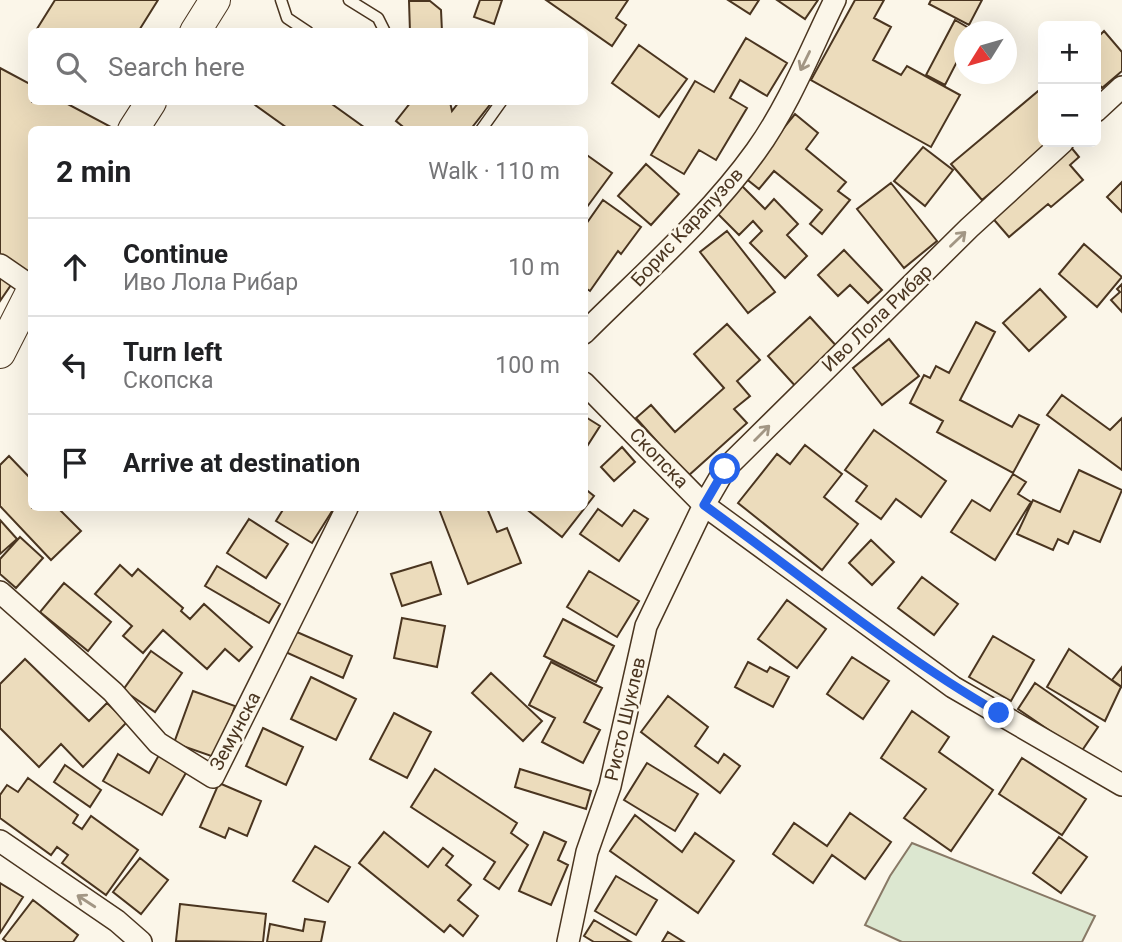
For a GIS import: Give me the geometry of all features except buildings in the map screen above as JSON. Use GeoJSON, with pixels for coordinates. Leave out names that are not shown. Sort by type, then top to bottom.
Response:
{"type":"FeatureCollection","features":[{"type":"Feature","properties":{"kind":"main road"},"geometry":{"type":"LineString","coordinates":[[198,28],[215,0]]}},
{"type":"Feature","properties":{"kind":"main road"},"geometry":{"type":"LineString","coordinates":[[135,126],[148,105]]}},
{"type":"Feature","properties":{"kind":"main road"},"geometry":{"type":"LineString","coordinates":[[14,340],[28,300]]}},
{"type":"Feature","properties":{"kind":"street","name":"Борис Карапузов"},"geometry":{"type":"LineString","coordinates":[[589,321],[725,191],[756,151],[778,118],[835,0]]}},
{"type":"Feature","properties":{"kind":"street"},"geometry":{"type":"LineString","coordinates":[[1101,106],[1122,87]]}},
{"type":"Feature","properties":{"kind":"street","name":"Иво Лола Рибар"},"geometry":{"type":"LineString","coordinates":[[704,505],[725,469],[969,228],[1058,147]]}},
{"type":"Feature","properties":{"kind":"street"},"geometry":{"type":"LineString","coordinates":[[0,265],[28,285]]}},
{"type":"Feature","properties":{"kind":"street","name":"Скопска"},"geometry":{"type":"LineString","coordinates":[[588,387],[704,505],[953,687],[1122,785]]}},
{"type":"Feature","properties":{"kind":"street","name":"Ристо Шуклев"},"geometry":{"type":"LineString","coordinates":[[568,942],[587,852],[610,786],[646,626],[704,505]]}},
{"type":"Feature","properties":{"kind":"street","name":"Земунска"},"geometry":{"type":"LineString","coordinates":[[0,592],[113,692],[158,743],[213,777],[346,511]]}},
{"type":"Feature","properties":{"kind":"street"},"geometry":{"type":"LineString","coordinates":[[0,841],[117,921],[141,942]]}},
{"type":"Feature","properties":{"kind":"lane"},"geometry":{"type":"LineString","coordinates":[[281,0],[287,18],[302,28]]}},
{"type":"Feature","properties":{"kind":"lane"},"geometry":{"type":"LineString","coordinates":[[349,0],[378,18],[383,28]]}},
{"type":"Feature","properties":{"kind":"lane"},"geometry":{"type":"LineString","coordinates":[[484,126],[499,105]]}},
{"type":"Feature","properties":{"kind":"green space"},"geometry":{"type":"Polygon","coordinates":[[[912,843],[1095,916],[1082,942],[902,942],[865,925],[890,876],[912,843]]]}},
{"type":"Feature","properties":{"kind":"route"},"geometry":{"type":"LineString","coordinates":[[725,469],[704,505],[953,687],[999,713]]}}]}
